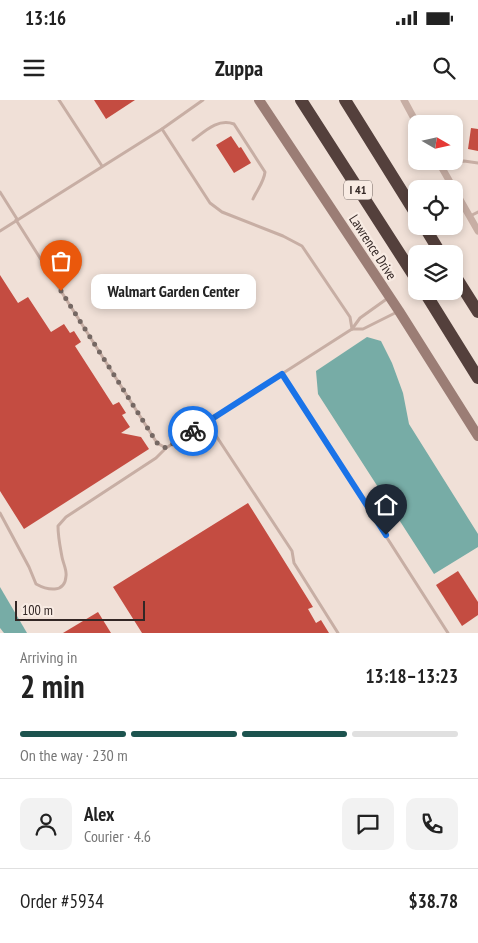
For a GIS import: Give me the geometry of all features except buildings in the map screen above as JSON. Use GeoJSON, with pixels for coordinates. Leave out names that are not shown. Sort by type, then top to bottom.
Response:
{"type":"FeatureCollection","features":[{"type":"Feature","properties":{"kind":"highway","name":"I 41"},"geometry":{"type":"LineString","coordinates":[[301,100],[408,267]]}},
{"type":"Feature","properties":{"kind":"highway","name":"I 41"},"geometry":{"type":"LineString","coordinates":[[345,100],[408,201]]}},
{"type":"Feature","properties":{"kind":"highway"},"geometry":{"type":"LineString","coordinates":[[463,288],[478,312]]}},
{"type":"Feature","properties":{"kind":"highway"},"geometry":{"type":"LineString","coordinates":[[430,300],[478,378]]}},
{"type":"Feature","properties":{"kind":"main road","name":"Lawrence Drive"},"geometry":{"type":"LineString","coordinates":[[259,100],[390,297],[478,436]]}},
{"type":"Feature","properties":{"kind":"street"},"geometry":{"type":"LineString","coordinates":[[404,100],[412,115]]}},
{"type":"Feature","properties":{"kind":"street"},"geometry":{"type":"LineString","coordinates":[[443,170],[478,231]]}},
{"type":"Feature","properties":{"kind":"lane"},"geometry":{"type":"LineString","coordinates":[[59,100],[102,166]]}},
{"type":"Feature","properties":{"kind":"lane"},"geometry":{"type":"LineString","coordinates":[[0,231],[162,129],[203,100]]}},
{"type":"Feature","properties":{"kind":"lane"},"geometry":{"type":"LineString","coordinates":[[193,140],[213,126],[223,122],[234,124],[266,172],[264,180],[258,187],[253,199]]}},
{"type":"Feature","properties":{"kind":"lane"},"geometry":{"type":"LineString","coordinates":[[162,129],[210,203],[222,212],[284,236],[302,246],[350,317],[352,329]]}},
{"type":"Feature","properties":{"kind":"lane"},"geometry":{"type":"LineString","coordinates":[[463,161],[478,163]]}},
{"type":"Feature","properties":{"kind":"lane"},"geometry":{"type":"LineString","coordinates":[[0,192],[157,443],[166,448]]}},
{"type":"Feature","properties":{"kind":"lane"},"geometry":{"type":"LineString","coordinates":[[470,216],[478,212]]}},
{"type":"Feature","properties":{"kind":"lane"},"geometry":{"type":"LineString","coordinates":[[0,513],[30,567],[36,584],[50,590],[58,589],[64,585],[66,575],[58,539],[58,526],[66,517],[156,458],[166,448],[352,329],[360,318],[390,297]]}},
{"type":"Feature","properties":{"kind":"lane"},"geometry":{"type":"LineString","coordinates":[[352,329],[364,329],[399,311]]}},
{"type":"Feature","properties":{"kind":"lane"},"geometry":{"type":"LineString","coordinates":[[282,374],[448,633]]}},
{"type":"Feature","properties":{"kind":"lane"},"geometry":{"type":"LineString","coordinates":[[207,422],[292,551],[294,563],[338,633]]}},
{"type":"Feature","properties":{"kind":"water"},"geometry":{"type":"Polygon","coordinates":[[[367,337],[381,341],[392,363],[403,393],[409,424],[478,534],[478,547],[434,574],[318,394],[316,371],[367,337]]]}},
{"type":"Feature","properties":{"kind":"water"},"geometry":{"type":"Polygon","coordinates":[[[0,587],[27,633],[4,633],[0,628],[0,587]]]}},
{"type":"Feature","properties":{"kind":"way so far"},"geometry":{"type":"LineString","coordinates":[[61,291],[157,443],[166,448],[193,431]]}},
{"type":"Feature","properties":{"kind":"place","name":"Walmart Garden Center"},"geometry":{"type":"Point","coordinates":[61,291]}},
{"type":"Feature","properties":{"kind":"route"},"geometry":{"type":"LineString","coordinates":[[193,431],[282,374],[386,535]]}}]}
